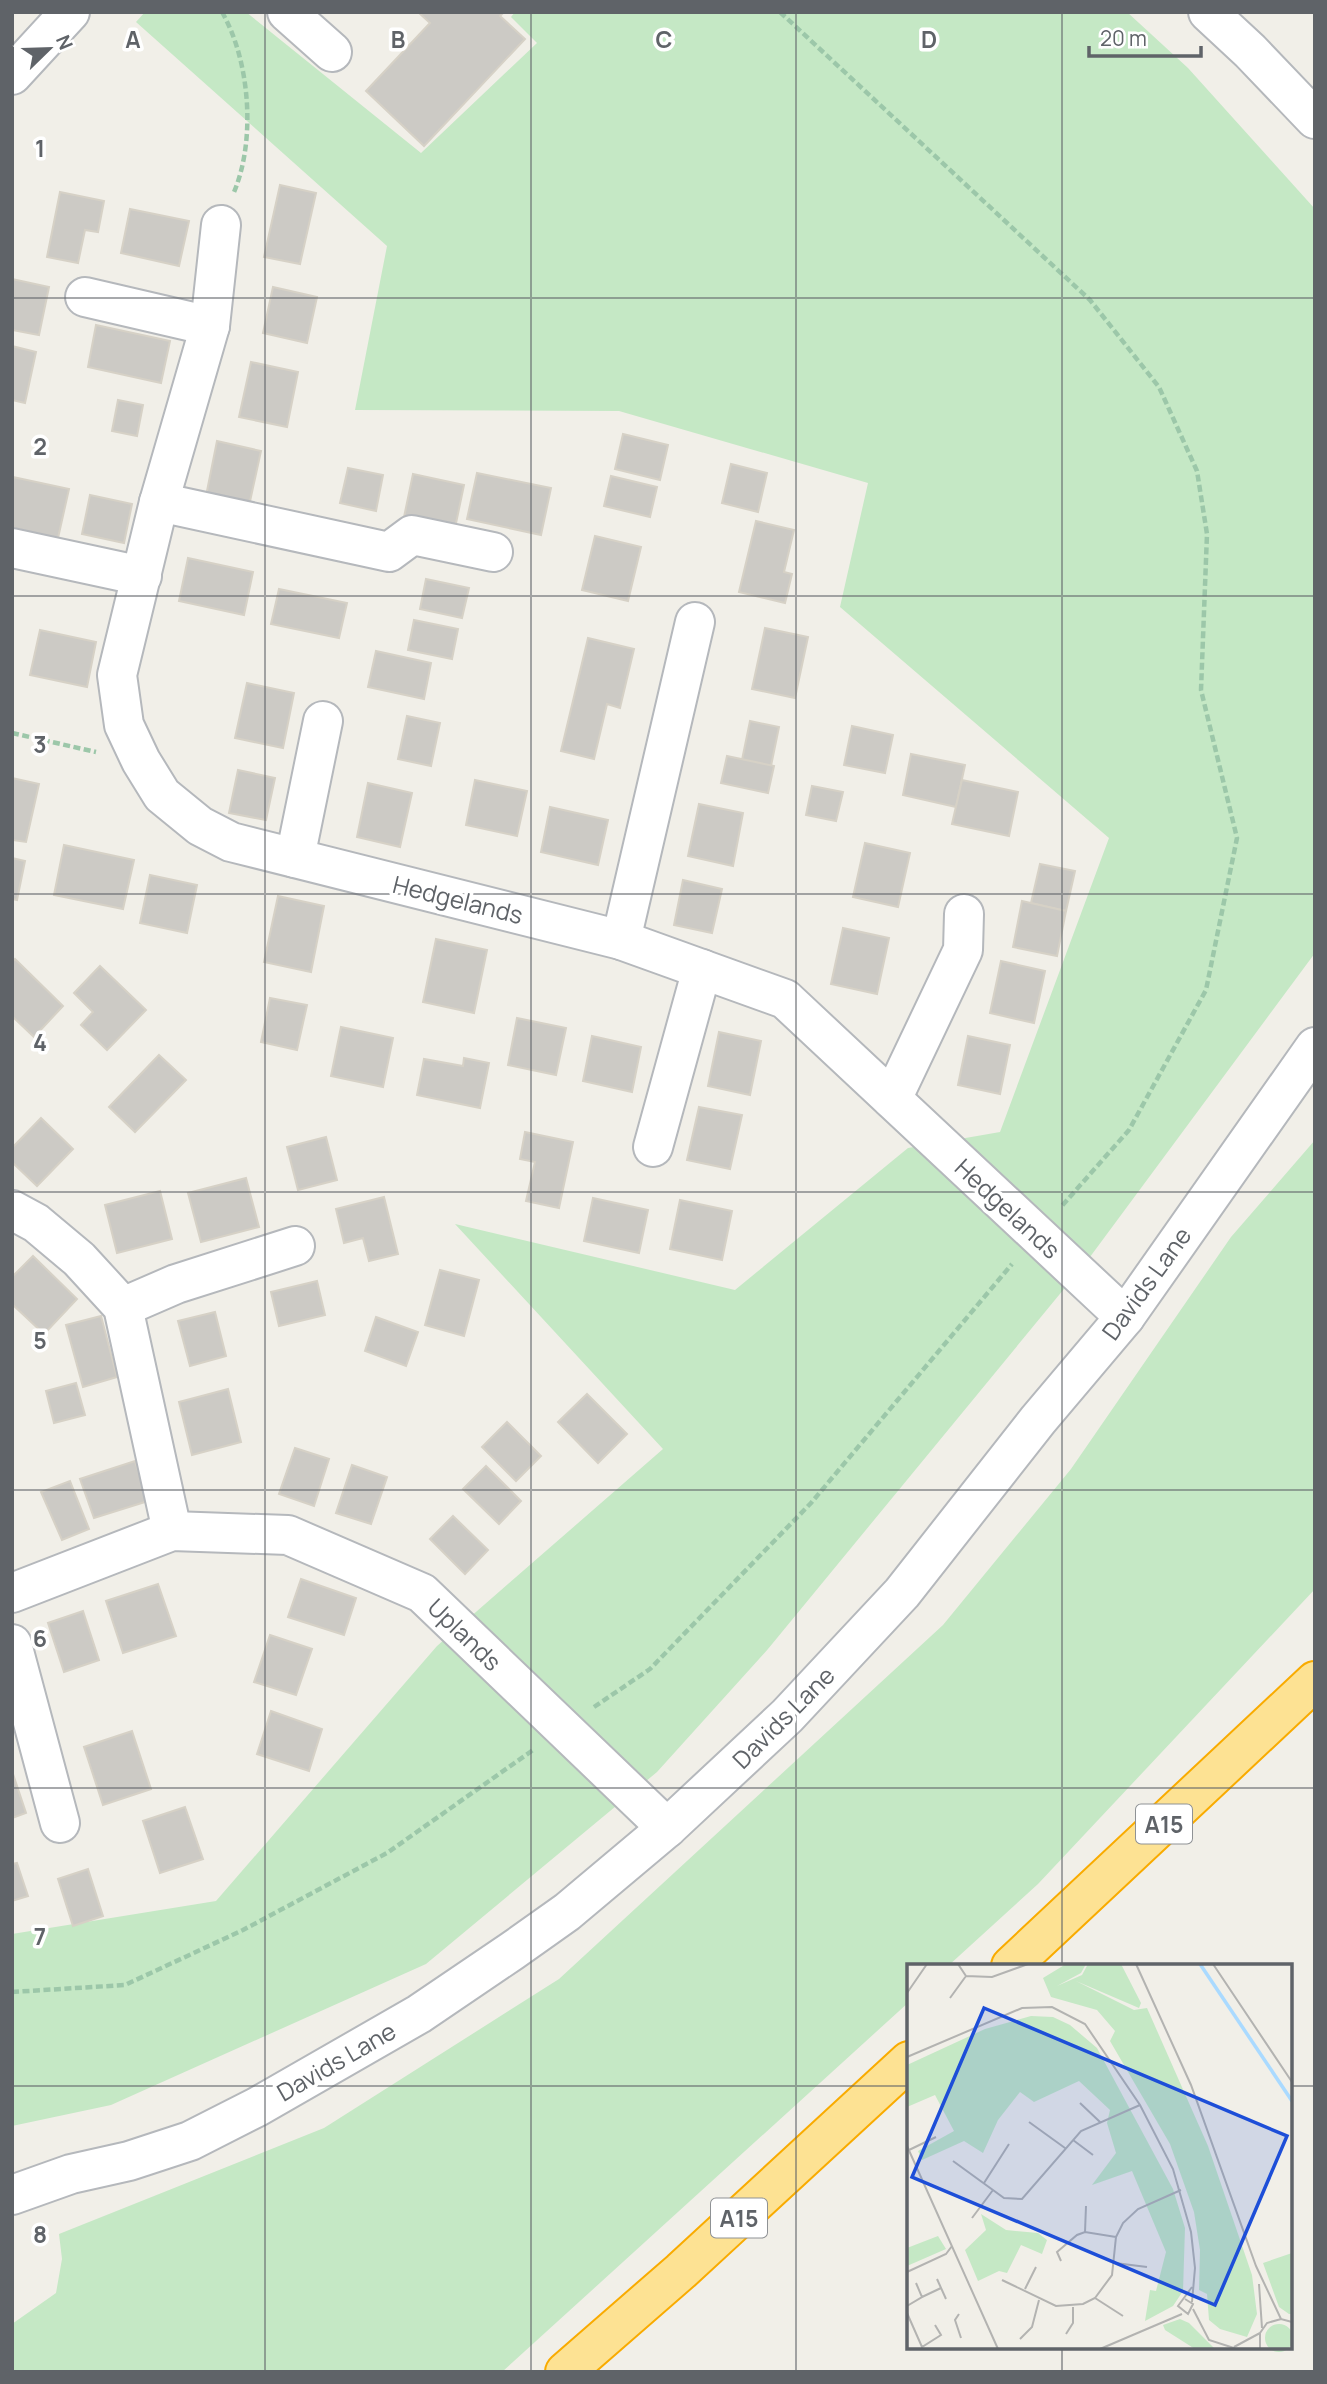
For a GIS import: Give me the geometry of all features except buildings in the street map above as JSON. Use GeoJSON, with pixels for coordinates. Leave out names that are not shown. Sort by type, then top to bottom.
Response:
{"type":"FeatureCollection","features":[{"type":"Feature","properties":{"kind":"highway","name":"A15"},"geometry":{"type":"LineString","coordinates":[[1013,1964],[1315,1681]]}},
{"type":"Feature","properties":{"kind":"highway","name":"A15"},"geometry":{"type":"LineString","coordinates":[[565,2372],[681,2271],[907,2062]]}},
{"type":"Feature","properties":{"kind":"street"},"geometry":{"type":"LineString","coordinates":[[12,75],[70,12]]}},
{"type":"Feature","properties":{"kind":"street"},"geometry":{"type":"LineString","coordinates":[[287,12],[332,52]]}},
{"type":"Feature","properties":{"kind":"street"},"geometry":{"type":"LineString","coordinates":[[1208,12],[1251,51],[1315,119]]}},
{"type":"Feature","properties":{"kind":"street","name":"Hedgelands"},"geometry":{"type":"LineString","coordinates":[[221,225],[210,326],[159,502],[117,675],[124,725],[162,795],[200,826],[231,842],[621,940],[785,999],[1125,1317]]}},
{"type":"Feature","properties":{"kind":"street"},"geometry":{"type":"LineString","coordinates":[[85,297],[210,326]]}},
{"type":"Feature","properties":{"kind":"street"},"geometry":{"type":"LineString","coordinates":[[159,502],[389,552],[412,535],[493,552]]}},
{"type":"Feature","properties":{"kind":"street"},"geometry":{"type":"LineString","coordinates":[[12,548],[142,576]]}},
{"type":"Feature","properties":{"kind":"street"},"geometry":{"type":"LineString","coordinates":[[621,940],[659,763],[695,622]]}},
{"type":"Feature","properties":{"kind":"street"},"geometry":{"type":"LineString","coordinates":[[295,858],[323,722]]}},
{"type":"Feature","properties":{"kind":"street"},"geometry":{"type":"LineString","coordinates":[[892,1099],[963,950],[964,914]]}},
{"type":"Feature","properties":{"kind":"street"},"geometry":{"type":"LineString","coordinates":[[653,1147],[702,969]]}},
{"type":"Feature","properties":{"kind":"street","name":"Davids Lane"},"geometry":{"type":"LineString","coordinates":[[12,2195],[71,2174],[129,2161],[190,2141],[419,2014],[567,1912],[667,1828],[788,1716],[902,1593],[1038,1420],[1125,1317],[1315,1047]]}},
{"type":"Feature","properties":{"kind":"street"},"geometry":{"type":"LineString","coordinates":[[12,1210],[36,1223],[79,1259],[122,1307],[172,1531]]}},
{"type":"Feature","properties":{"kind":"street"},"geometry":{"type":"LineString","coordinates":[[122,1307],[176,1284],[295,1246]]}},
{"type":"Feature","properties":{"kind":"street","name":"Uplands"},"geometry":{"type":"LineString","coordinates":[[12,1593],[172,1531],[288,1535],[422,1593],[667,1828]]}},
{"type":"Feature","properties":{"kind":"street"},"geometry":{"type":"LineString","coordinates":[[12,1644],[60,1824]]}},
{"type":"Feature","properties":{"kind":"street","name":"Davids Lane"},"geometry":{"type":"LineString","coordinates":[[12,2169],[71,2174]]}},
{"type":"Feature","properties":{"kind":"path"},"geometry":{"type":"LineString","coordinates":[[221,225],[241,177],[248,92],[232,30],[222,12]]}},
{"type":"Feature","properties":{"kind":"path"},"geometry":{"type":"LineString","coordinates":[[12,733],[90,753],[135,749]]}},
{"type":"Feature","properties":{"kind":"green space"},"geometry":{"type":"Polygon","coordinates":[[[145,12],[246,12],[421,153],[537,43],[511,17],[515,12],[1127,12],[1188,68],[1315,209],[1315,953],[1087,1261],[768,1649],[657,1772],[426,1964],[111,2105],[12,2126],[12,1934],[216,1901],[437,1646],[663,1449],[455,1224],[735,1290],[908,1148],[1000,1132],[1109,838],[840,607],[868,483],[619,411],[355,410],[387,246],[136,22],[145,12]]]}},
{"type":"Feature","properties":{"kind":"green space"},"geometry":{"type":"Polygon","coordinates":[[[1315,1140],[1315,1589],[1038,1884],[950,1964],[907,1964],[907,2004],[502,2372],[12,2372],[12,2324],[56,2293],[62,2259],[59,2234],[324,2128],[559,1979],[943,1625],[1071,1469],[1231,1237],[1315,1140]]]}}]}
